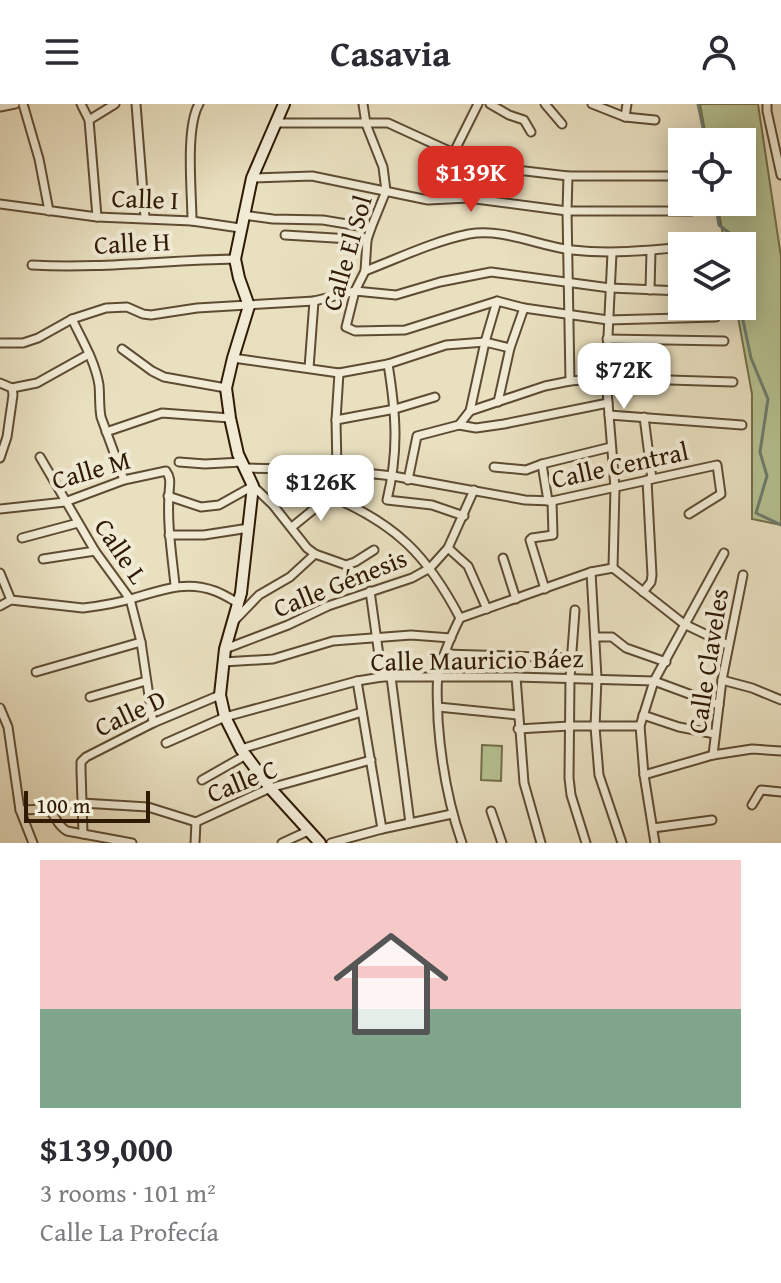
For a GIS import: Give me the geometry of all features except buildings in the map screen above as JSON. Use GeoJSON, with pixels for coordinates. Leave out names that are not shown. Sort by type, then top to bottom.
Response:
{"type":"FeatureCollection","features":[{"type":"Feature","properties":{"kind":"street"},"geometry":{"type":"LineString","coordinates":[[0,107],[15,104]]}},
{"type":"Feature","properties":{"kind":"street"},"geometry":{"type":"LineString","coordinates":[[23,104],[39,159],[49,211]]}},
{"type":"Feature","properties":{"kind":"street"},"geometry":{"type":"LineString","coordinates":[[81,104],[89,120],[97,217]]}},
{"type":"Feature","properties":{"kind":"street"},"geometry":{"type":"LineString","coordinates":[[89,120],[115,104]]}},
{"type":"Feature","properties":{"kind":"street"},"geometry":{"type":"LineString","coordinates":[[136,104],[145,218]]}},
{"type":"Feature","properties":{"kind":"street"},"geometry":{"type":"LineString","coordinates":[[192,221],[192,134],[194,112],[199,104]]}},
{"type":"Feature","properties":{"kind":"street"},"geometry":{"type":"LineString","coordinates":[[284,104],[252,178],[240,228],[235,259],[249,306],[226,388],[230,418],[238,454],[253,486],[273,505],[307,548],[346,565],[374,550]]}},
{"type":"Feature","properties":{"kind":"street","name":"Calle El Sol"},"geometry":{"type":"LineString","coordinates":[[363,104],[366,124],[383,167],[386,191],[367,240],[365,271],[355,291],[346,327],[355,331],[405,330],[497,301]]}},
{"type":"Feature","properties":{"kind":"street"},"geometry":{"type":"LineString","coordinates":[[454,152],[478,104]]}},
{"type":"Feature","properties":{"kind":"street"},"geometry":{"type":"LineString","coordinates":[[490,104],[524,120],[531,132]]}},
{"type":"Feature","properties":{"kind":"street"},"geometry":{"type":"LineString","coordinates":[[545,104],[562,124]]}},
{"type":"Feature","properties":{"kind":"street"},"geometry":{"type":"LineString","coordinates":[[593,104],[625,117],[655,120]]}},
{"type":"Feature","properties":{"kind":"street"},"geometry":{"type":"LineString","coordinates":[[625,117],[627,104]]}},
{"type":"Feature","properties":{"kind":"street"},"geometry":{"type":"LineString","coordinates":[[767,104],[781,175]]}},
{"type":"Feature","properties":{"kind":"street"},"geometry":{"type":"LineString","coordinates":[[275,123],[388,123],[482,166],[568,176],[668,176]]}},
{"type":"Feature","properties":{"kind":"street"},"geometry":{"type":"LineString","coordinates":[[252,178],[312,176],[428,200],[468,198],[567,211],[668,211]]}},
{"type":"Feature","properties":{"kind":"street"},"geometry":{"type":"LineString","coordinates":[[568,176],[570,381]]}},
{"type":"Feature","properties":{"kind":"street","name":"Calle I"},"geometry":{"type":"LineString","coordinates":[[0,204],[97,217],[192,221],[240,228]]}},
{"type":"Feature","properties":{"kind":"street"},"geometry":{"type":"LineString","coordinates":[[243,215],[323,220],[371,228]]}},
{"type":"Feature","properties":{"kind":"street"},"geometry":{"type":"LineString","coordinates":[[365,271],[470,234],[496,233],[568,250],[612,253],[668,249]]}},
{"type":"Feature","properties":{"kind":"street"},"geometry":{"type":"LineString","coordinates":[[285,235],[367,240]]}},
{"type":"Feature","properties":{"kind":"street"},"geometry":{"type":"LineString","coordinates":[[650,290],[651,251]]}},
{"type":"Feature","properties":{"kind":"street"},"geometry":{"type":"LineString","coordinates":[[612,253],[606,378],[615,488],[613,568]]}},
{"type":"Feature","properties":{"kind":"street","name":"Calle H"},"geometry":{"type":"LineString","coordinates":[[32,265],[134,265],[235,259]]}},
{"type":"Feature","properties":{"kind":"street"},"geometry":{"type":"LineString","coordinates":[[0,343],[23,343],[72,319],[119,307],[151,315],[197,308],[314,301],[355,291],[396,295],[491,272],[610,288],[668,291]]}},
{"type":"Feature","properties":{"kind":"street"},"geometry":{"type":"LineString","coordinates":[[309,368],[314,301]]}},
{"type":"Feature","properties":{"kind":"street"},"geometry":{"type":"LineString","coordinates":[[459,425],[470,411],[497,301],[608,320],[668,318]]}},
{"type":"Feature","properties":{"kind":"street"},"geometry":{"type":"LineString","coordinates":[[498,402],[510,348],[524,308]]}},
{"type":"Feature","properties":{"kind":"street"},"geometry":{"type":"LineString","coordinates":[[72,319],[89,354],[99,387],[99,408],[124,480]]}},
{"type":"Feature","properties":{"kind":"street"},"geometry":{"type":"LineString","coordinates":[[607,339],[724,341]]}},
{"type":"Feature","properties":{"kind":"street"},"geometry":{"type":"LineString","coordinates":[[233,358],[339,373],[388,364],[446,345],[485,342],[510,348]]}},
{"type":"Feature","properties":{"kind":"street"},"geometry":{"type":"LineString","coordinates":[[122,349],[164,377],[226,388]]}},
{"type":"Feature","properties":{"kind":"street"},"geometry":{"type":"LineString","coordinates":[[0,383],[12,388],[37,383],[89,354]]}},
{"type":"Feature","properties":{"kind":"street"},"geometry":{"type":"LineString","coordinates":[[388,364],[395,409],[396,449],[387,500],[432,505],[464,516]]}},
{"type":"Feature","properties":{"kind":"street"},"geometry":{"type":"LineString","coordinates":[[337,470],[339,373]]}},
{"type":"Feature","properties":{"kind":"street"},"geometry":{"type":"LineString","coordinates":[[470,411],[570,381],[606,378],[733,382]]}},
{"type":"Feature","properties":{"kind":"street"},"geometry":{"type":"LineString","coordinates":[[0,458],[7,437],[12,388]]}},
{"type":"Feature","properties":{"kind":"street"},"geometry":{"type":"LineString","coordinates":[[336,420],[395,409],[435,397]]}},
{"type":"Feature","properties":{"kind":"street"},"geometry":{"type":"LineString","coordinates":[[408,480],[417,436],[459,425],[476,428],[504,424],[608,403]]}},
{"type":"Feature","properties":{"kind":"street"},"geometry":{"type":"LineString","coordinates":[[106,432],[162,413],[230,418]]}},
{"type":"Feature","properties":{"kind":"street"},"geometry":{"type":"LineString","coordinates":[[609,415],[742,425]]}},
{"type":"Feature","properties":{"kind":"street"},"geometry":{"type":"LineString","coordinates":[[643,592],[652,575],[650,479],[644,417]]}},
{"type":"Feature","properties":{"kind":"street"},"geometry":{"type":"LineString","coordinates":[[494,467],[526,470],[611,447]]}},
{"type":"Feature","properties":{"kind":"street","name":"Calle L"},"geometry":{"type":"LineString","coordinates":[[40,457],[95,551],[130,599],[141,642],[153,723]]}},
{"type":"Feature","properties":{"kind":"street","name":"Calle Central"},"geometry":{"type":"LineString","coordinates":[[179,462],[337,470],[393,476],[525,500],[550,501],[717,465],[721,494],[689,514]]}},
{"type":"Feature","properties":{"kind":"street"},"geometry":{"type":"LineString","coordinates":[[542,464],[553,535],[530,540],[545,589]]}},
{"type":"Feature","properties":{"kind":"street","name":"Calle M"},"geometry":{"type":"LineString","coordinates":[[0,509],[65,502],[124,480],[166,471],[171,479],[168,496]]}},
{"type":"Feature","properties":{"kind":"street"},"geometry":{"type":"LineString","coordinates":[[175,585],[168,496],[201,507],[219,505],[253,486]]}},
{"type":"Feature","properties":{"kind":"street"},"geometry":{"type":"LineString","coordinates":[[253,486],[241,593],[225,649],[220,695],[225,717],[243,752],[270,788],[320,843]]}},
{"type":"Feature","properties":{"kind":"street","name":"Calle Génesis"},"geometry":{"type":"LineString","coordinates":[[225,649],[328,606],[412,578],[430,568],[448,548],[474,490]]}},
{"type":"Feature","properties":{"kind":"street"},"geometry":{"type":"LineString","coordinates":[[292,527],[330,496],[346,502],[391,528],[409,544],[430,568],[460,618]]}},
{"type":"Feature","properties":{"kind":"street"},"geometry":{"type":"LineString","coordinates":[[22,538],[78,523]]}},
{"type":"Feature","properties":{"kind":"street"},"geometry":{"type":"LineString","coordinates":[[169,535],[204,535],[249,528]]}},
{"type":"Feature","properties":{"kind":"street"},"geometry":{"type":"LineString","coordinates":[[448,548],[468,566],[487,609]]}},
{"type":"Feature","properties":{"kind":"street"},"geometry":{"type":"LineString","coordinates":[[43,559],[95,551]]}},
{"type":"Feature","properties":{"kind":"street"},"geometry":{"type":"LineString","coordinates":[[655,843],[640,726],[654,681],[724,553]]}},
{"type":"Feature","properties":{"kind":"street"},"geometry":{"type":"LineString","coordinates":[[230,626],[259,595],[290,577],[315,554]]}},
{"type":"Feature","properties":{"kind":"street"},"geometry":{"type":"LineString","coordinates":[[503,558],[516,599]]}},
{"type":"Feature","properties":{"kind":"street"},"geometry":{"type":"LineString","coordinates":[[462,843],[444,779],[438,707],[438,678],[460,618],[591,572],[613,568],[684,624],[728,645]]}},
{"type":"Feature","properties":{"kind":"street"},"geometry":{"type":"LineString","coordinates":[[591,572],[599,775],[622,843]]}},
{"type":"Feature","properties":{"kind":"street","name":"Calle Claveles"},"geometry":{"type":"LineString","coordinates":[[713,755],[722,680],[743,575]]}},
{"type":"Feature","properties":{"kind":"street"},"geometry":{"type":"LineString","coordinates":[[1,580],[11,600]]}},
{"type":"Feature","properties":{"kind":"street"},"geometry":{"type":"LineString","coordinates":[[0,606],[11,600],[83,608],[130,599],[175,585],[200,586],[238,603]]}},
{"type":"Feature","properties":{"kind":"street"},"geometry":{"type":"LineString","coordinates":[[370,591],[410,823]]}},
{"type":"Feature","properties":{"kind":"street"},"geometry":{"type":"LineString","coordinates":[[575,610],[570,678],[569,778],[586,843]]}},
{"type":"Feature","properties":{"kind":"street"},"geometry":{"type":"LineString","coordinates":[[223,662],[273,659],[333,641],[411,635],[451,638]]}},
{"type":"Feature","properties":{"kind":"street"},"geometry":{"type":"LineString","coordinates":[[595,637],[612,637],[626,648],[666,662]]}},
{"type":"Feature","properties":{"kind":"street"},"geometry":{"type":"LineString","coordinates":[[36,672],[141,642]]}},
{"type":"Feature","properties":{"kind":"street"},"geometry":{"type":"LineString","coordinates":[[445,654],[572,658]]}},
{"type":"Feature","properties":{"kind":"street","name":"Calle Mauricio Báez"},"geometry":{"type":"LineString","coordinates":[[166,743],[225,717],[357,681],[386,677],[654,681],[719,705]]}},
{"type":"Feature","properties":{"kind":"street"},"geometry":{"type":"LineString","coordinates":[[516,677],[524,783],[541,843]]}},
{"type":"Feature","properties":{"kind":"street"},"geometry":{"type":"LineString","coordinates":[[722,680],[781,700]]}},
{"type":"Feature","properties":{"kind":"street"},"geometry":{"type":"LineString","coordinates":[[90,697],[146,681]]}},
{"type":"Feature","properties":{"kind":"street"},"geometry":{"type":"LineString","coordinates":[[357,681],[382,829]]}},
{"type":"Feature","properties":{"kind":"street","name":"Calle D"},"geometry":{"type":"LineString","coordinates":[[83,834],[81,762],[153,723],[220,695]]}},
{"type":"Feature","properties":{"kind":"street"},"geometry":{"type":"LineString","coordinates":[[438,707],[517,715]]}},
{"type":"Feature","properties":{"kind":"street"},"geometry":{"type":"LineString","coordinates":[[0,708],[8,727],[20,810],[33,843]]}},
{"type":"Feature","properties":{"kind":"street"},"geometry":{"type":"LineString","coordinates":[[202,780],[243,752],[362,712]]}},
{"type":"Feature","properties":{"kind":"street"},"geometry":{"type":"LineString","coordinates":[[643,715],[679,727],[715,734]]}},
{"type":"Feature","properties":{"kind":"street"},"geometry":{"type":"LineString","coordinates":[[518,729],[640,726]]}},
{"type":"Feature","properties":{"kind":"street"},"geometry":{"type":"LineString","coordinates":[[644,775],[713,755],[752,749],[781,751]]}},
{"type":"Feature","properties":{"kind":"street","name":"Calle C"},"geometry":{"type":"LineString","coordinates":[[82,803],[148,807],[196,822],[270,788],[371,760]]}},
{"type":"Feature","properties":{"kind":"street"},"geometry":{"type":"LineString","coordinates":[[752,805],[761,790],[781,792]]}},
{"type":"Feature","properties":{"kind":"street"},"geometry":{"type":"LineString","coordinates":[[20,810],[47,809],[60,827],[67,831],[132,843]]}},
{"type":"Feature","properties":{"kind":"street"},"geometry":{"type":"LineString","coordinates":[[491,811],[502,843]]}},
{"type":"Feature","properties":{"kind":"street"},"geometry":{"type":"LineString","coordinates":[[331,843],[452,814]]}},
{"type":"Feature","properties":{"kind":"street"},"geometry":{"type":"LineString","coordinates":[[653,828],[712,820]]}},
{"type":"Feature","properties":{"kind":"street"},"geometry":{"type":"LineString","coordinates":[[195,843],[196,822]]}},
{"type":"Feature","properties":{"kind":"street"},"geometry":{"type":"LineString","coordinates":[[282,843],[308,831]]}},
{"type":"Feature","properties":{"kind":"green space"},"geometry":{"type":"Polygon","coordinates":[[[700,104],[758,104],[781,257],[781,525],[752,519],[752,394],[739,320],[756,320],[756,232],[722,232],[720,216],[756,216],[756,128],[704,128],[700,104]]]}},
{"type":"Feature","properties":{"kind":"green space"},"geometry":{"type":"Polygon","coordinates":[[[482,745],[502,746],[501,781],[481,780],[482,745]]]}},
{"type":"Feature","properties":{"kind":"waterway"},"geometry":{"type":"LineString","coordinates":[[698,104],[703,128]]}},
{"type":"Feature","properties":{"kind":"waterway"},"geometry":{"type":"LineString","coordinates":[[717,216],[719,225],[728,232]]}},
{"type":"Feature","properties":{"kind":"waterway"},"geometry":{"type":"LineString","coordinates":[[743,320],[751,358],[768,399],[760,452],[767,476],[756,513],[781,525]]}}]}
